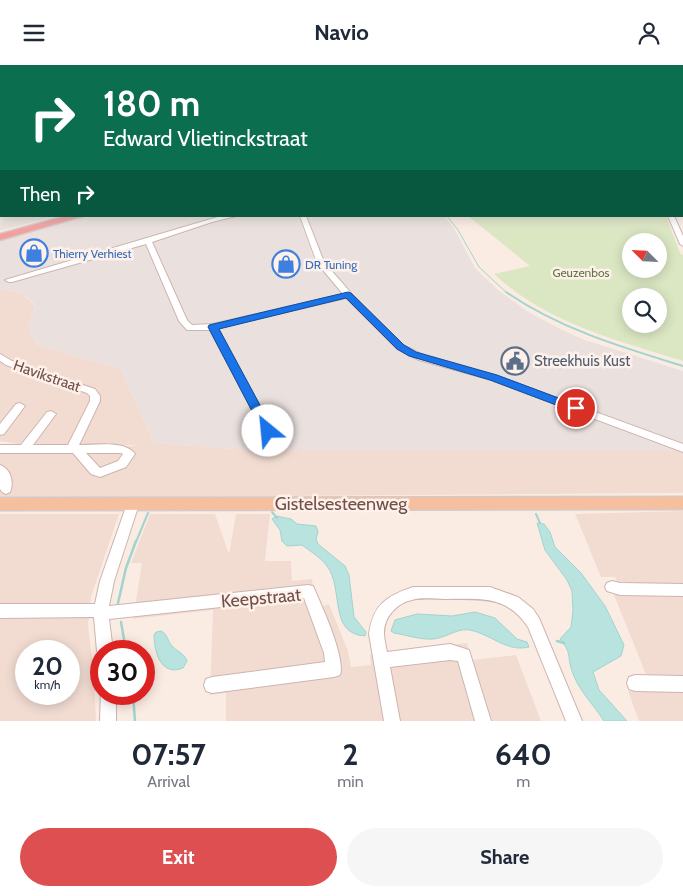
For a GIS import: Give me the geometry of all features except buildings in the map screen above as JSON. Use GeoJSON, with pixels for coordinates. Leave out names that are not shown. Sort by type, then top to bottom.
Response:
{"type":"FeatureCollection","features":[{"type":"Feature","properties":{"kind":"highway"},"geometry":{"type":"LineString","coordinates":[[0,233],[60,217]]}},
{"type":"Feature","properties":{"kind":"highway"},"geometry":{"type":"LineString","coordinates":[[0,237],[74,217]]}},
{"type":"Feature","properties":{"kind":"main road","name":"Gistelsesteenweg"},"geometry":{"type":"LineString","coordinates":[[0,504],[683,503]]}},
{"type":"Feature","properties":{"kind":"street"},"geometry":{"type":"LineString","coordinates":[[9,280],[148,241],[211,220],[228,217]]}},
{"type":"Feature","properties":{"kind":"street"},"geometry":{"type":"LineString","coordinates":[[304,217],[321,263],[348,295],[400,347],[412,354],[494,378],[683,448]]}},
{"type":"Feature","properties":{"kind":"street"},"geometry":{"type":"LineString","coordinates":[[672,217],[683,244]]}},
{"type":"Feature","properties":{"kind":"street"},"geometry":{"type":"LineString","coordinates":[[148,241],[186,325],[197,329],[213,327],[348,295]]}},
{"type":"Feature","properties":{"kind":"street"},"geometry":{"type":"LineString","coordinates":[[213,327],[268,431]]}},
{"type":"Feature","properties":{"kind":"street","name":"Havikstraat"},"geometry":{"type":"LineString","coordinates":[[3,363],[91,391],[95,395],[95,401],[74,449],[24,449]]}},
{"type":"Feature","properties":{"kind":"street"},"geometry":{"type":"LineString","coordinates":[[0,431],[20,406]]}},
{"type":"Feature","properties":{"kind":"street"},"geometry":{"type":"LineString","coordinates":[[0,449],[24,449],[51,414]]}},
{"type":"Feature","properties":{"kind":"street"},"geometry":{"type":"LineString","coordinates":[[0,469],[6,478],[6,489]]}},
{"type":"Feature","properties":{"kind":"street"},"geometry":{"type":"LineString","coordinates":[[104,640],[101,611],[107,581],[133,504]]}},
{"type":"Feature","properties":{"kind":"street"},"geometry":{"type":"LineString","coordinates":[[612,587],[620,589],[683,590]]}},
{"type":"Feature","properties":{"kind":"street","name":"Keepstraat"},"geometry":{"type":"LineString","coordinates":[[101,611],[113,613],[308,591],[332,653],[334,669],[212,685]]}},
{"type":"Feature","properties":{"kind":"street"},"geometry":{"type":"LineString","coordinates":[[392,721],[381,661],[377,626],[383,612],[396,599],[404,595],[423,593],[498,595],[520,607],[534,623],[574,721]]}},
{"type":"Feature","properties":{"kind":"street"},"geometry":{"type":"LineString","coordinates":[[0,611],[101,611]]}},
{"type":"Feature","properties":{"kind":"street"},"geometry":{"type":"LineString","coordinates":[[381,661],[450,652],[464,655],[483,721]]}},
{"type":"Feature","properties":{"kind":"street"},"geometry":{"type":"LineString","coordinates":[[635,683],[683,684]]}},
{"type":"Feature","properties":{"kind":"street"},"geometry":{"type":"LineString","coordinates":[[108,705],[108,721]]}},
{"type":"Feature","properties":{"kind":"shaded area"},"geometry":{"type":"Polygon","coordinates":[[[0,217],[53,217],[0,231],[0,217]]]}},
{"type":"Feature","properties":{"kind":"shaded area"},"geometry":{"type":"Polygon","coordinates":[[[80,217],[299,217],[315,263],[391,344],[405,354],[424,362],[490,380],[674,450],[249,450],[154,443],[121,369],[37,345],[28,327],[35,305],[22,293],[0,289],[0,239],[80,217]]]}},
{"type":"Feature","properties":{"kind":"shaded area"},"geometry":{"type":"Polygon","coordinates":[[[307,217],[445,217],[454,228],[475,268],[498,290],[527,311],[585,340],[683,371],[683,444],[494,375],[427,356],[408,348],[324,263],[307,217]]]}},
{"type":"Feature","properties":{"kind":"shaded area"},"geometry":{"type":"Polygon","coordinates":[[[0,289],[22,293],[35,306],[28,327],[37,345],[121,369],[154,443],[249,450],[674,450],[683,453],[683,493],[0,498],[0,453],[69,453],[138,445],[30,446],[0,441],[0,289]]]}},
{"type":"Feature","properties":{"kind":"shaded area"},"geometry":{"type":"Polygon","coordinates":[[[683,511],[683,692],[647,677],[614,595],[649,595],[619,585],[615,577],[601,577],[575,514],[683,511]]]}},
{"type":"Feature","properties":{"kind":"shaded area"},"geometry":{"type":"Polygon","coordinates":[[[0,514],[119,514],[91,597],[88,626],[90,642],[90,705],[95,705],[96,721],[0,721],[0,514]]]}},
{"type":"Feature","properties":{"kind":"shaded area"},"geometry":{"type":"Polygon","coordinates":[[[150,514],[215,514],[229,554],[236,514],[270,514],[265,561],[291,561],[292,581],[312,579],[321,607],[329,604],[348,651],[351,667],[371,665],[370,655],[467,643],[472,660],[516,655],[541,721],[226,721],[226,693],[210,695],[213,610],[133,619],[142,563],[131,563],[150,514]]]}},
{"type":"Feature","properties":{"kind":"shaded area"},"geometry":{"type":"Polygon","coordinates":[[[628,691],[683,692],[683,721],[639,721],[628,691]]]}},
{"type":"Feature","properties":{"kind":"green space","name":"Geuzenbos"},"geometry":{"type":"Polygon","coordinates":[[[469,217],[666,217],[680,253],[683,255],[683,361],[608,337],[559,318],[515,291],[494,274],[530,266],[469,217]]]}},
{"type":"Feature","properties":{"kind":"water"},"geometry":{"type":"Polygon","coordinates":[[[276,516],[291,519],[297,524],[316,526],[318,544],[345,566],[349,575],[354,617],[366,632],[365,636],[353,633],[341,619],[335,586],[327,566],[319,557],[302,545],[287,546],[282,541],[280,530],[272,519],[276,516]]]}},
{"type":"Feature","properties":{"kind":"water"},"geometry":{"type":"Polygon","coordinates":[[[537,523],[544,524],[550,532],[555,547],[581,573],[605,606],[624,645],[621,656],[593,672],[599,690],[627,721],[604,721],[575,678],[568,651],[560,639],[571,627],[573,611],[572,591],[567,580],[545,550],[537,523]]]}},
{"type":"Feature","properties":{"kind":"water"},"geometry":{"type":"Polygon","coordinates":[[[475,612],[495,618],[517,639],[527,642],[529,647],[508,646],[468,630],[458,631],[433,639],[419,638],[391,631],[395,620],[417,614],[452,616],[475,612]]]}},
{"type":"Feature","properties":{"kind":"water"},"geometry":{"type":"Polygon","coordinates":[[[161,631],[165,634],[173,647],[186,658],[187,661],[183,668],[169,669],[160,661],[155,649],[154,635],[156,632],[161,631]]]}},
{"type":"Feature","properties":{"kind":"waterway"},"geometry":{"type":"LineString","coordinates":[[448,217],[458,230],[479,267],[507,293]]}},
{"type":"Feature","properties":{"kind":"waterway"},"geometry":{"type":"LineString","coordinates":[[506,292],[569,327],[614,344],[683,366]]}},
{"type":"Feature","properties":{"kind":"waterway"},"geometry":{"type":"LineString","coordinates":[[272,512],[277,518]]}},
{"type":"Feature","properties":{"kind":"waterway"},"geometry":{"type":"LineString","coordinates":[[136,542],[148,513]]}},
{"type":"Feature","properties":{"kind":"waterway"},"geometry":{"type":"LineString","coordinates":[[536,514],[540,523]]}},
{"type":"Feature","properties":{"kind":"waterway"},"geometry":{"type":"LineString","coordinates":[[118,603],[126,568],[136,541]]}},
{"type":"Feature","properties":{"kind":"waterway"},"geometry":{"type":"LineString","coordinates":[[121,622],[124,640]]}},
{"type":"Feature","properties":{"kind":"waterway"},"geometry":{"type":"LineString","coordinates":[[557,641],[564,643]]}},
{"type":"Feature","properties":{"kind":"waterway"},"geometry":{"type":"LineString","coordinates":[[134,705],[135,721]]}},
{"type":"Feature","properties":{"kind":"place","name":"Thierry Verhiest"},"geometry":{"type":"Point","coordinates":[34,253]}},
{"type":"Feature","properties":{"kind":"place","name":"DR Tuning"},"geometry":{"type":"Point","coordinates":[286,264]}},
{"type":"Feature","properties":{"kind":"place","name":"Streekhuis Kust"},"geometry":{"type":"Point","coordinates":[515,361]}},
{"type":"Feature","properties":{"kind":"route"},"geometry":{"type":"LineString","coordinates":[[268,431],[213,327],[348,295],[400,347],[412,354],[494,378],[576,408]]}}]}
